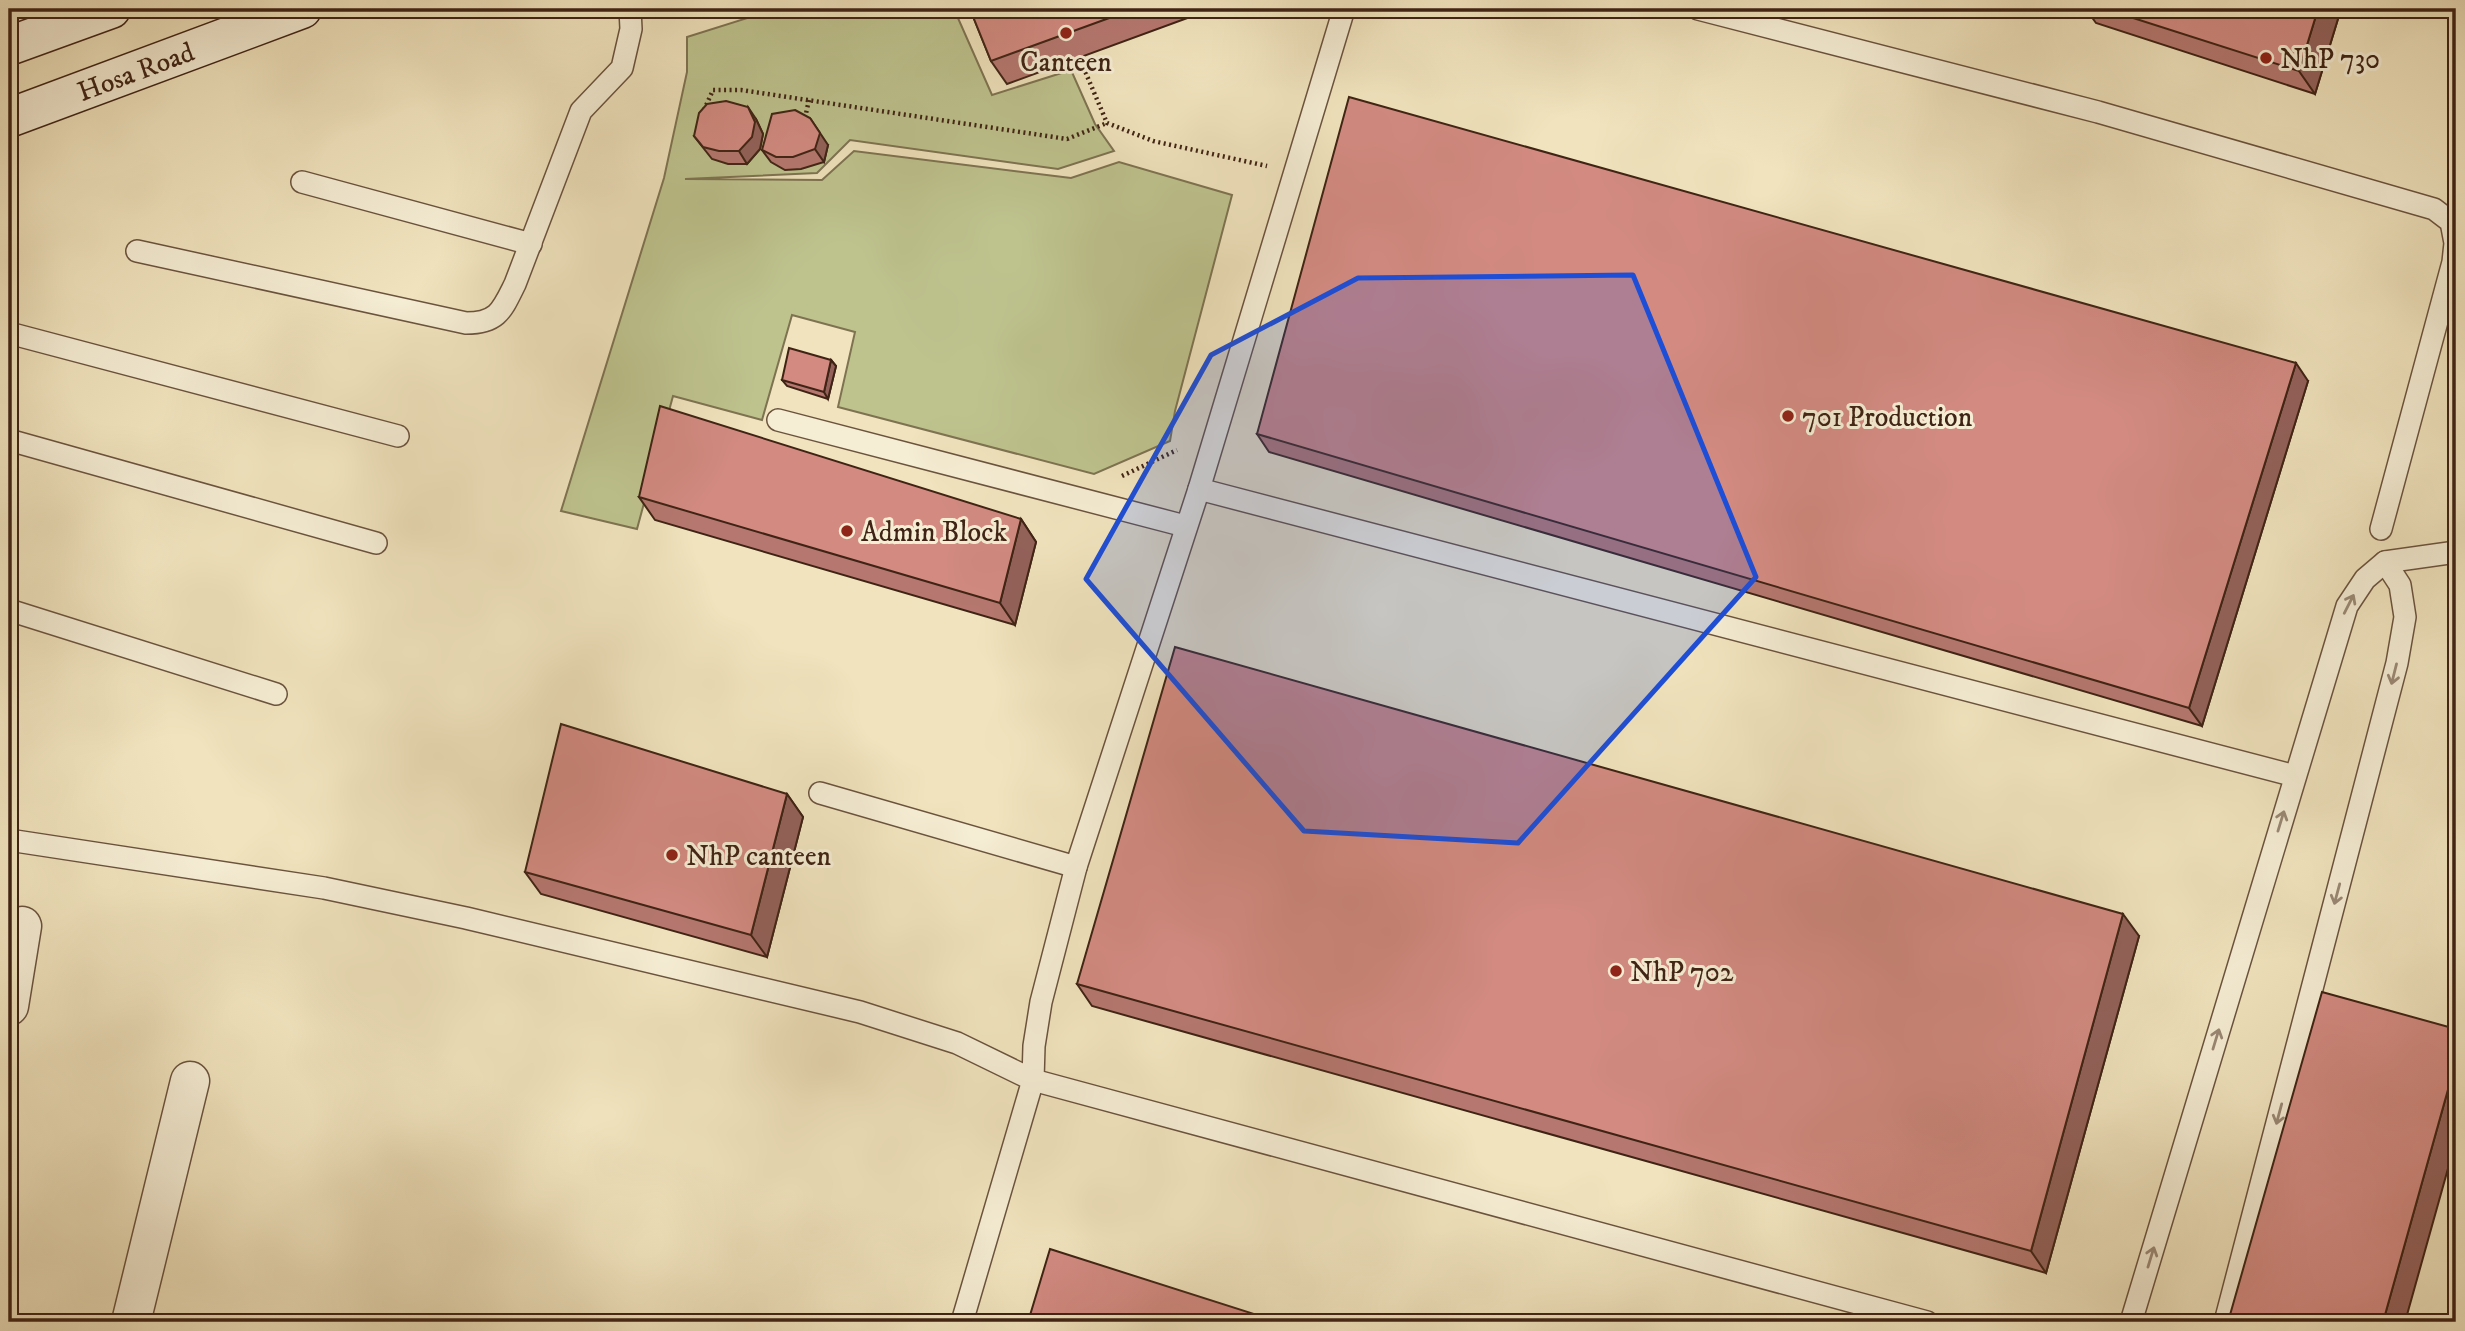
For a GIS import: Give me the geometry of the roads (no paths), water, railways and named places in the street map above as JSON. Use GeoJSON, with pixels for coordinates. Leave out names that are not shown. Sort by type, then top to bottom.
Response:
{"type":"FeatureCollection","features":[{"type":"Feature","properties":{"kind":"main road"},"geometry":{"type":"LineString","coordinates":[[9,46],[111,9]]}},
{"type":"Feature","properties":{"kind":"main road","name":"Hosa Road"},"geometry":{"type":"LineString","coordinates":[[9,118],[302,9]]}},
{"type":"Feature","properties":{"kind":"main road"},"geometry":{"type":"LineString","coordinates":[[9,1006],[22,926]]}},
{"type":"Feature","properties":{"kind":"main road"},"geometry":{"type":"LineString","coordinates":[[131,1322],[190,1081]]}},
{"type":"Feature","properties":{"kind":"lane"},"geometry":{"type":"LineString","coordinates":[[136,251],[466,323],[482,323],[496,317],[531,244],[581,111],[622,68],[631,29],[630,9]]}},
{"type":"Feature","properties":{"kind":"lane"},"geometry":{"type":"LineString","coordinates":[[962,1322],[1033,1080],[1034,1046],[1041,1002],[1076,867],[1199,488],[1344,9]]}},
{"type":"Feature","properties":{"kind":"lane"},"geometry":{"type":"LineString","coordinates":[[1698,9],[2098,113],[2434,209],[2451,222],[2455,243],[2453,262],[2381,530]]}},
{"type":"Feature","properties":{"kind":"lane"},"geometry":{"type":"LineString","coordinates":[[302,182],[531,244]]}},
{"type":"Feature","properties":{"kind":"lane"},"geometry":{"type":"LineString","coordinates":[[9,333],[398,436]]}},
{"type":"Feature","properties":{"kind":"lane"},"geometry":{"type":"LineString","coordinates":[[778,420],[1185,526]]}},
{"type":"Feature","properties":{"kind":"lane"},"geometry":{"type":"LineString","coordinates":[[9,440],[376,543]]}},
{"type":"Feature","properties":{"kind":"lane"},"geometry":{"type":"LineString","coordinates":[[1199,488],[2295,776]]}},
{"type":"Feature","properties":{"kind":"lane"},"geometry":{"type":"LineString","coordinates":[[2131,1322],[2347,606],[2365,579],[2385,562],[2456,552]]}},
{"type":"Feature","properties":{"kind":"lane"},"geometry":{"type":"LineString","coordinates":[[2225,1322],[2397,663],[2405,617],[2400,584],[2385,562]]}},
{"type":"Feature","properties":{"kind":"lane"},"geometry":{"type":"LineString","coordinates":[[9,610],[276,694]]}},
{"type":"Feature","properties":{"kind":"lane"},"geometry":{"type":"LineString","coordinates":[[820,793],[1076,867]]}},
{"type":"Feature","properties":{"kind":"lane"},"geometry":{"type":"LineString","coordinates":[[9,839],[324,888],[466,918],[860,1012],[957,1043],[1033,1080],[1927,1322]]}},
{"type":"Feature","properties":{"kind":"place","name":"Canteen"},"geometry":{"type":"Point","coordinates":[1066,33]}},
{"type":"Feature","properties":{"kind":"place","name":"NhP 730"},"geometry":{"type":"Point","coordinates":[2266,58]}},
{"type":"Feature","properties":{"kind":"place","name":"701 Production"},"geometry":{"type":"Point","coordinates":[1788,416]}},
{"type":"Feature","properties":{"kind":"place","name":"Admin Block"},"geometry":{"type":"Point","coordinates":[847,531]}},
{"type":"Feature","properties":{"kind":"place","name":"NhP canteen"},"geometry":{"type":"Point","coordinates":[672,855]}},
{"type":"Feature","properties":{"kind":"place","name":"NhP 702"},"geometry":{"type":"Point","coordinates":[1616,971]}}]}
